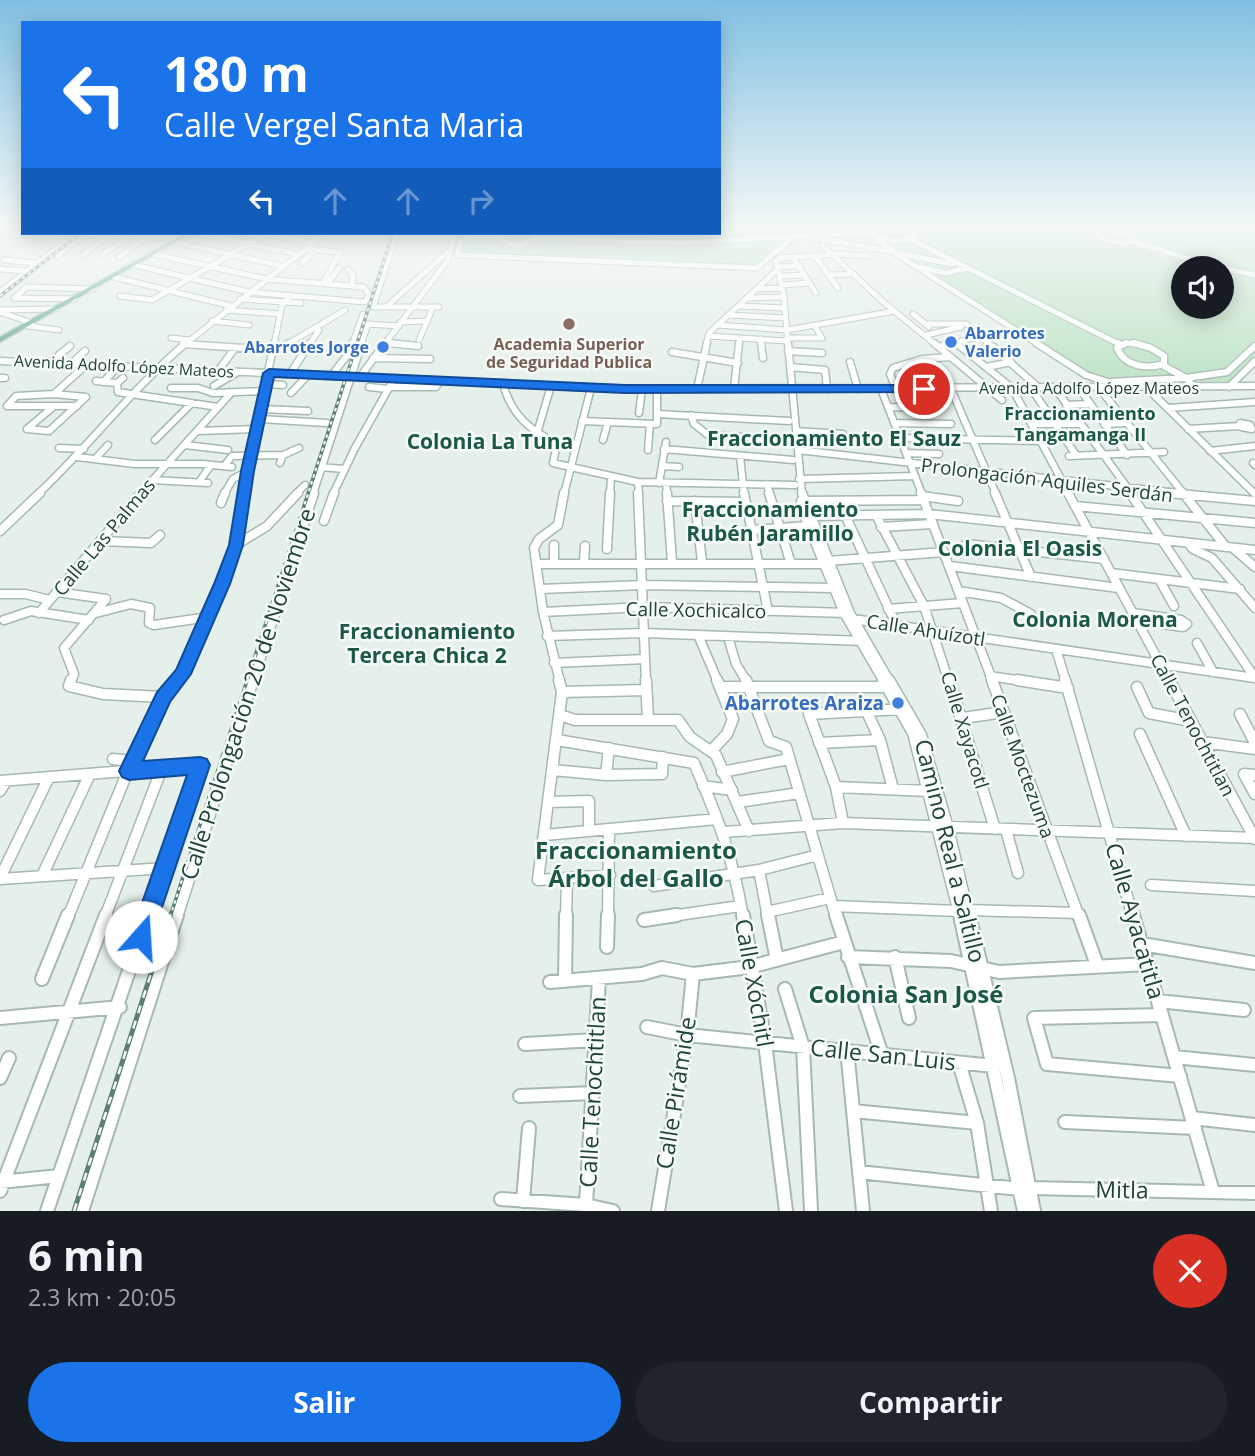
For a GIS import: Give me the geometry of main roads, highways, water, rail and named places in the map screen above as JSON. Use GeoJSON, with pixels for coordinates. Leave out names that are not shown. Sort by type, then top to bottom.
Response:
{"type":"FeatureCollection","features":[{"type":"Feature","properties":{"kind":"main road"},"geometry":{"type":"LineString","coordinates":[[0,340],[106,282]]}},
{"type":"Feature","properties":{"kind":"railway"},"geometry":{"type":"LineString","coordinates":[[0,296],[19,282]]}},
{"type":"Feature","properties":{"kind":"railway"},"geometry":{"type":"LineString","coordinates":[[170,917],[377,282]]}},
{"type":"Feature","properties":{"kind":"railway"},"geometry":{"type":"LineString","coordinates":[[74,1211],[170,915]]}},
{"type":"Feature","properties":{"kind":"place","name":"Academia Superior de Seguridad Publica"},"geometry":{"type":"Point","coordinates":[569,324]}},
{"type":"Feature","properties":{"kind":"place","name":"Abarrotes Valerio"},"geometry":{"type":"Point","coordinates":[951,342]}},
{"type":"Feature","properties":{"kind":"place","name":"Abarrotes Jorge"},"geometry":{"type":"Point","coordinates":[383,347]}},
{"type":"Feature","properties":{"kind":"place","name":"Abarrotes Araiza"},"geometry":{"type":"Point","coordinates":[898,703]}},
{"type":"Feature","properties":{"kind":"district","name":"Fraccionamiento Tangamanga II"},"geometry":{"type":"Point","coordinates":[1080,424]}},
{"type":"Feature","properties":{"kind":"district","name":"Fraccionamiento El Sauz"},"geometry":{"type":"Point","coordinates":[834,439]}},
{"type":"Feature","properties":{"kind":"district","name":"Colonia La Tuna"},"geometry":{"type":"Point","coordinates":[490,442]}},
{"type":"Feature","properties":{"kind":"district","name":"Fraccionamiento Rubén Jaramillo"},"geometry":{"type":"Point","coordinates":[770,522]}},
{"type":"Feature","properties":{"kind":"district","name":"Colonia El Oasis"},"geometry":{"type":"Point","coordinates":[1020,549]}},
{"type":"Feature","properties":{"kind":"district","name":"Colonia Morena"},"geometry":{"type":"Point","coordinates":[1095,620]}},
{"type":"Feature","properties":{"kind":"district","name":"Fraccionamiento Tercera Chica 2"},"geometry":{"type":"Point","coordinates":[427,644]}},
{"type":"Feature","properties":{"kind":"district","name":"Fraccionamiento Árbol del Gallo"},"geometry":{"type":"Point","coordinates":[636,865]}},
{"type":"Feature","properties":{"kind":"district","name":"Colonia San José"},"geometry":{"type":"Point","coordinates":[906,995]}}]}
